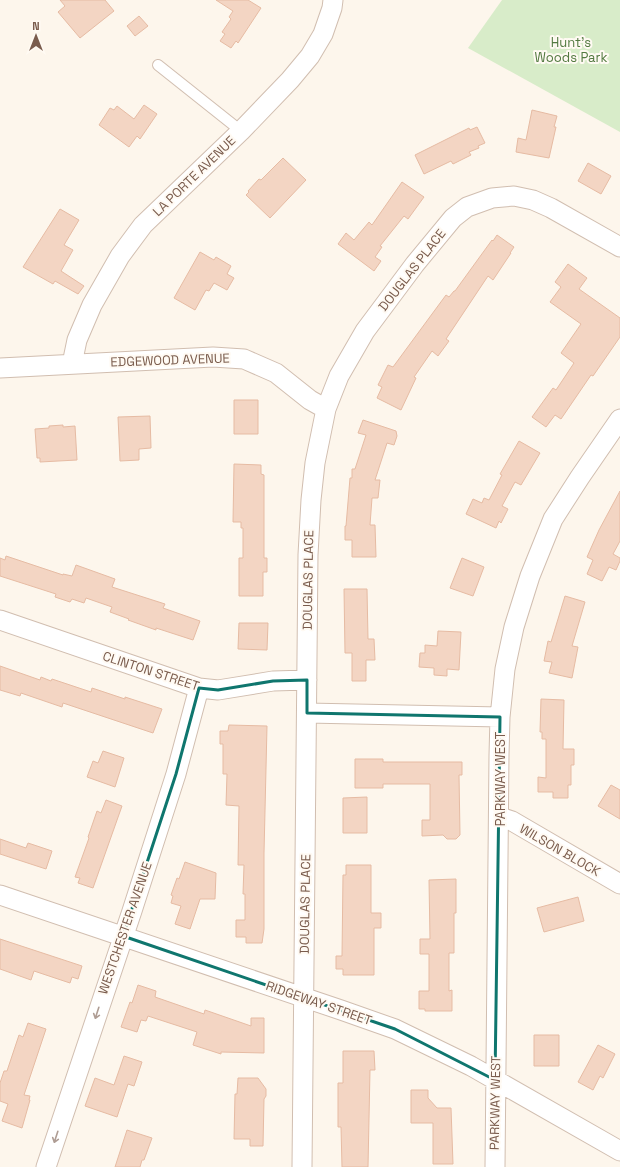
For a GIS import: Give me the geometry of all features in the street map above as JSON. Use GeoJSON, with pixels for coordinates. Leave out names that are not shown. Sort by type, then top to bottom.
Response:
{"type":"FeatureCollection","features":[{"type":"Feature","properties":{"kind":"street","name":"LA PORTE AVENUE"},"geometry":{"type":"LineString","coordinates":[[72,364],[77,340],[92,305],[120,256],[143,225],[241,131],[290,80],[310,56],[323,34],[334,0]]}},
{"type":"Feature","properties":{"kind":"street","name":"DOUGLAS PLACE"},"geometry":{"type":"LineString","coordinates":[[302,1167],[308,555],[315,463],[326,409],[339,376],[365,331],[415,264],[453,218],[467,207],[492,198],[514,196],[533,200],[551,208],[620,247]]}},
{"type":"Feature","properties":{"kind":"street","name":"EDGEWOOD AVENUE"},"geometry":{"type":"LineString","coordinates":[[0,368],[213,356],[244,358],[276,373],[310,400],[326,409]]}},
{"type":"Feature","properties":{"kind":"street","name":"PARKWAY WEST"},"geometry":{"type":"LineString","coordinates":[[495,1167],[500,716],[505,669],[514,627],[530,576],[553,519],[620,419]]}},
{"type":"Feature","properties":{"kind":"street","name":"CLINTON STREET"},"geometry":{"type":"LineString","coordinates":[[0,620],[199,688],[218,690],[273,681],[307,680]]}},
{"type":"Feature","properties":{"kind":"street","name":"WESTCHESTER AVENUE"},"geometry":{"type":"LineString","coordinates":[[46,1167],[176,774],[199,688]]}},
{"type":"Feature","properties":{"kind":"street"},"geometry":{"type":"LineString","coordinates":[[307,713],[500,716]]}},
{"type":"Feature","properties":{"kind":"street","name":"WILSON BLOCK"},"geometry":{"type":"LineString","coordinates":[[500,817],[512,821],[620,884]]}},
{"type":"Feature","properties":{"kind":"street","name":"RIDGEWAY STREET"},"geometry":{"type":"LineString","coordinates":[[0,895],[395,1029],[471,1066],[620,1151]]}},
{"type":"Feature","properties":{"kind":"lane"},"geometry":{"type":"LineString","coordinates":[[158,65],[241,131]]}},
{"type":"Feature","properties":{"kind":"highlighted area"},"geometry":{"type":"Polygon","coordinates":[[[307,680],[307,713],[500,717],[495,1080],[395,1029],[123,936],[176,774],[199,688],[218,690],[273,681],[307,680]]]}},
{"type":"Feature","properties":{"kind":"green space","name":"Hunt's Woods Park"},"geometry":{"type":"Polygon","coordinates":[[[502,0],[620,0],[620,132],[468,48],[502,0]]]}},
{"type":"Feature","properties":{"kind":"building"},"geometry":{"type":"Polygon","coordinates":[[[60,0],[105,0],[114,11],[80,38],[58,12],[65,6],[60,0]]]}},
{"type":"Feature","properties":{"kind":"building"},"geometry":{"type":"Polygon","coordinates":[[[216,0],[248,0],[261,8],[238,43],[236,41],[231,48],[220,41],[225,34],[222,32],[231,19],[229,17],[233,11],[216,0]]]}},
{"type":"Feature","properties":{"kind":"building"},"geometry":{"type":"Polygon","coordinates":[[[139,16],[148,26],[135,36],[127,26],[139,16]]]}},
{"type":"Feature","properties":{"kind":"building"},"geometry":{"type":"Polygon","coordinates":[[[144,105],[157,114],[140,139],[137,136],[129,147],[99,125],[110,108],[114,110],[117,106],[134,119],[144,105]]]}},
{"type":"Feature","properties":{"kind":"building"},"geometry":{"type":"Polygon","coordinates":[[[532,110],[557,116],[549,158],[516,152],[518,138],[526,140],[532,110]]]}},
{"type":"Feature","properties":{"kind":"building"},"geometry":{"type":"Polygon","coordinates":[[[477,127],[485,143],[478,146],[479,148],[469,152],[471,155],[453,164],[451,161],[424,174],[415,155],[469,128],[470,130],[477,127]]]}},
{"type":"Feature","properties":{"kind":"building"},"geometry":{"type":"Polygon","coordinates":[[[283,158],[306,180],[270,218],[246,195],[259,179],[261,180],[283,158]]]}},
{"type":"Feature","properties":{"kind":"building"},"geometry":{"type":"Polygon","coordinates":[[[588,163],[611,176],[601,194],[578,181],[588,163]]]}},
{"type":"Feature","properties":{"kind":"building"},"geometry":{"type":"Polygon","coordinates":[[[402,182],[424,197],[408,219],[404,216],[380,246],[382,247],[375,257],[381,261],[374,271],[338,244],[346,233],[354,240],[369,222],[372,225],[402,182]]]}},
{"type":"Feature","properties":{"kind":"building"},"geometry":{"type":"Polygon","coordinates":[[[60,209],[79,220],[64,245],[73,250],[61,271],[84,286],[78,294],[55,281],[53,284],[23,267],[60,209]]]}},
{"type":"Feature","properties":{"kind":"building"},"geometry":{"type":"Polygon","coordinates":[[[497,235],[514,247],[511,253],[493,280],[488,276],[446,339],[449,341],[438,356],[432,351],[414,377],[416,378],[401,410],[377,398],[382,387],[378,385],[388,365],[393,367],[446,295],[449,297],[455,291],[497,235]]]}},
{"type":"Feature","properties":{"kind":"building"},"geometry":{"type":"Polygon","coordinates":[[[200,252],[214,260],[216,257],[231,266],[227,274],[234,278],[227,290],[214,283],[209,291],[206,290],[195,310],[174,298],[200,252]]]}},
{"type":"Feature","properties":{"kind":"building"},"geometry":{"type":"Polygon","coordinates":[[[568,264],[587,278],[579,289],[620,318],[620,337],[593,376],[591,375],[561,419],[555,415],[546,427],[532,417],[553,388],[556,390],[574,363],[561,353],[581,324],[550,302],[561,287],[555,282],[568,264]]]}},
{"type":"Feature","properties":{"kind":"building"},"geometry":{"type":"Polygon","coordinates":[[[234,400],[258,400],[258,434],[234,434],[234,400]]]}},
{"type":"Feature","properties":{"kind":"building"},"geometry":{"type":"Polygon","coordinates":[[[150,416],[151,448],[139,449],[139,460],[120,461],[118,417],[150,416]]]}},
{"type":"Feature","properties":{"kind":"building"},"geometry":{"type":"Polygon","coordinates":[[[363,420],[396,431],[397,436],[394,445],[387,443],[375,480],[380,480],[378,498],[372,498],[370,525],[375,525],[376,557],[352,557],[352,540],[345,540],[350,478],[352,478],[352,469],[355,469],[366,435],[358,433],[363,420]]]}},
{"type":"Feature","properties":{"kind":"building"},"geometry":{"type":"Polygon","coordinates":[[[63,425],[63,427],[75,426],[77,460],[40,462],[40,458],[37,458],[35,429],[63,425]]]}},
{"type":"Feature","properties":{"kind":"building"},"geometry":{"type":"Polygon","coordinates":[[[519,441],[540,453],[521,485],[515,482],[502,506],[508,509],[501,523],[499,521],[496,528],[466,514],[473,499],[482,503],[484,498],[489,500],[502,475],[500,474],[519,441]]]}},
{"type":"Feature","properties":{"kind":"building"},"geometry":{"type":"Polygon","coordinates":[[[234,464],[261,465],[261,474],[264,475],[264,558],[267,558],[267,572],[263,572],[263,596],[239,596],[239,558],[243,558],[243,528],[241,528],[241,522],[233,522],[234,464]]]}},
{"type":"Feature","properties":{"kind":"building"},"geometry":{"type":"Polygon","coordinates":[[[620,491],[620,541],[613,554],[620,558],[620,561],[616,570],[609,567],[602,581],[587,574],[593,560],[587,557],[599,530],[620,491]]]}},
{"type":"Feature","properties":{"kind":"building"},"geometry":{"type":"Polygon","coordinates":[[[6,556],[63,575],[72,576],[76,565],[115,579],[112,587],[165,604],[163,608],[200,621],[193,640],[156,628],[156,630],[128,620],[129,619],[110,612],[112,607],[86,598],[84,603],[72,599],[70,602],[55,597],[56,594],[0,576],[0,558],[5,560],[6,556]]]}},
{"type":"Feature","properties":{"kind":"building"},"geometry":{"type":"Polygon","coordinates":[[[462,558],[484,567],[473,596],[450,588],[462,558]]]}},
{"type":"Feature","properties":{"kind":"building"},"geometry":{"type":"Polygon","coordinates":[[[344,589],[367,589],[368,639],[374,639],[375,660],[366,660],[366,681],[352,681],[352,653],[345,653],[344,589]]]}},
{"type":"Feature","properties":{"kind":"building"},"geometry":{"type":"Polygon","coordinates":[[[565,596],[585,602],[572,646],[578,647],[572,678],[549,673],[552,662],[544,661],[548,641],[551,642],[565,596]]]}},
{"type":"Feature","properties":{"kind":"building"},"geometry":{"type":"Polygon","coordinates":[[[239,623],[268,623],[267,650],[238,649],[239,623]]]}},
{"type":"Feature","properties":{"kind":"building"},"geometry":{"type":"Polygon","coordinates":[[[438,631],[461,632],[459,670],[447,669],[447,676],[434,675],[434,668],[419,667],[420,653],[425,653],[425,645],[437,646],[438,631]]]}},
{"type":"Feature","properties":{"kind":"building"},"geometry":{"type":"Polygon","coordinates":[[[0,666],[40,680],[41,677],[51,681],[52,679],[91,692],[92,688],[162,709],[153,733],[63,703],[62,707],[21,693],[20,696],[0,690],[0,666]]]}},
{"type":"Feature","properties":{"kind":"building"},"geometry":{"type":"Polygon","coordinates":[[[541,699],[564,700],[563,749],[574,749],[574,765],[571,765],[571,785],[568,785],[568,798],[553,798],[553,792],[538,792],[538,777],[546,778],[546,739],[542,739],[542,732],[540,732],[541,699]]]}},
{"type":"Feature","properties":{"kind":"building"},"geometry":{"type":"Polygon","coordinates":[[[229,725],[267,726],[264,929],[262,943],[246,943],[246,937],[236,937],[236,920],[245,920],[245,894],[243,894],[244,865],[238,865],[239,806],[226,805],[227,774],[223,774],[223,744],[220,744],[220,731],[228,731],[229,725]]]}},
{"type":"Feature","properties":{"kind":"building"},"geometry":{"type":"Polygon","coordinates":[[[103,751],[124,758],[115,787],[87,777],[93,761],[98,763],[103,751]]]}},
{"type":"Feature","properties":{"kind":"building"},"geometry":{"type":"Polygon","coordinates":[[[355,759],[383,759],[383,762],[462,762],[462,775],[459,775],[460,835],[456,839],[447,839],[443,835],[422,836],[422,820],[430,820],[430,784],[383,784],[383,788],[355,788],[355,759]]]}},
{"type":"Feature","properties":{"kind":"building"},"geometry":{"type":"Polygon","coordinates":[[[611,785],[620,790],[620,819],[598,806],[611,785]]]}},
{"type":"Feature","properties":{"kind":"building"},"geometry":{"type":"Polygon","coordinates":[[[367,797],[367,833],[343,833],[343,798],[367,797]]]}},
{"type":"Feature","properties":{"kind":"building"},"geometry":{"type":"Polygon","coordinates":[[[106,800],[122,806],[93,888],[78,883],[80,878],[75,877],[97,811],[101,813],[106,800]]]}},
{"type":"Feature","properties":{"kind":"building"},"geometry":{"type":"Polygon","coordinates":[[[0,839],[26,848],[28,843],[52,851],[46,869],[0,854],[0,839]]]}},
{"type":"Feature","properties":{"kind":"building"},"geometry":{"type":"Polygon","coordinates":[[[185,862],[216,873],[215,899],[200,899],[190,929],[175,924],[181,906],[171,903],[173,896],[171,895],[185,862]]]}},
{"type":"Feature","properties":{"kind":"building"},"geometry":{"type":"Polygon","coordinates":[[[346,865],[371,865],[371,913],[381,913],[381,928],[374,928],[374,975],[343,975],[343,969],[336,969],[336,956],[342,956],[343,875],[346,875],[346,865]]]}},
{"type":"Feature","properties":{"kind":"building"},"geometry":{"type":"Polygon","coordinates":[[[456,879],[454,953],[449,953],[449,991],[452,990],[452,1011],[425,1011],[425,1009],[419,1009],[419,991],[429,991],[429,954],[420,954],[420,939],[430,939],[429,880],[456,879]]]}},
{"type":"Feature","properties":{"kind":"building"},"geometry":{"type":"Polygon","coordinates":[[[578,897],[584,921],[544,932],[537,908],[578,897]]]}},
{"type":"Feature","properties":{"kind":"building"},"geometry":{"type":"Polygon","coordinates":[[[0,939],[82,966],[78,979],[72,977],[70,983],[34,971],[31,980],[0,969],[0,939]]]}},
{"type":"Feature","properties":{"kind":"building"},"geometry":{"type":"Polygon","coordinates":[[[138,985],[156,991],[155,997],[204,1014],[205,1010],[251,1026],[251,1018],[264,1018],[264,1053],[221,1052],[221,1054],[193,1045],[197,1032],[148,1016],[146,1021],[141,1020],[137,1032],[121,1027],[138,985]]]}},
{"type":"Feature","properties":{"kind":"building"},"geometry":{"type":"Polygon","coordinates":[[[28,1023],[46,1029],[24,1095],[30,1096],[30,1100],[22,1128],[2,1121],[8,1104],[0,1101],[0,1083],[4,1071],[7,1071],[19,1035],[23,1037],[28,1023]]]}},
{"type":"Feature","properties":{"kind":"building"},"geometry":{"type":"Polygon","coordinates":[[[534,1035],[559,1035],[559,1066],[534,1066],[534,1035]]]}},
{"type":"Feature","properties":{"kind":"building"},"geometry":{"type":"Polygon","coordinates":[[[598,1045],[615,1054],[603,1078],[600,1076],[593,1090],[578,1082],[598,1045]]]}},
{"type":"Feature","properties":{"kind":"building"},"geometry":{"type":"Polygon","coordinates":[[[343,1051],[374,1051],[375,1070],[370,1070],[368,1167],[342,1167],[341,1127],[338,1127],[338,1083],[343,1083],[343,1051]]]}},
{"type":"Feature","properties":{"kind":"building"},"geometry":{"type":"Polygon","coordinates":[[[124,1056],[142,1062],[134,1086],[128,1084],[117,1117],[85,1106],[95,1078],[114,1085],[124,1056]]]}},
{"type":"Feature","properties":{"kind":"building"},"geometry":{"type":"Polygon","coordinates":[[[238,1078],[258,1078],[266,1089],[266,1096],[264,1099],[263,1146],[250,1146],[250,1139],[234,1139],[235,1094],[237,1094],[238,1078]]]}},
{"type":"Feature","properties":{"kind":"building"},"geometry":{"type":"Polygon","coordinates":[[[411,1090],[428,1090],[428,1098],[437,1108],[451,1108],[453,1164],[433,1164],[433,1123],[411,1123],[411,1090]]]}},
{"type":"Feature","properties":{"kind":"building"},"geometry":{"type":"Polygon","coordinates":[[[127,1130],[152,1138],[140,1167],[115,1167],[127,1130]]]}}]}
